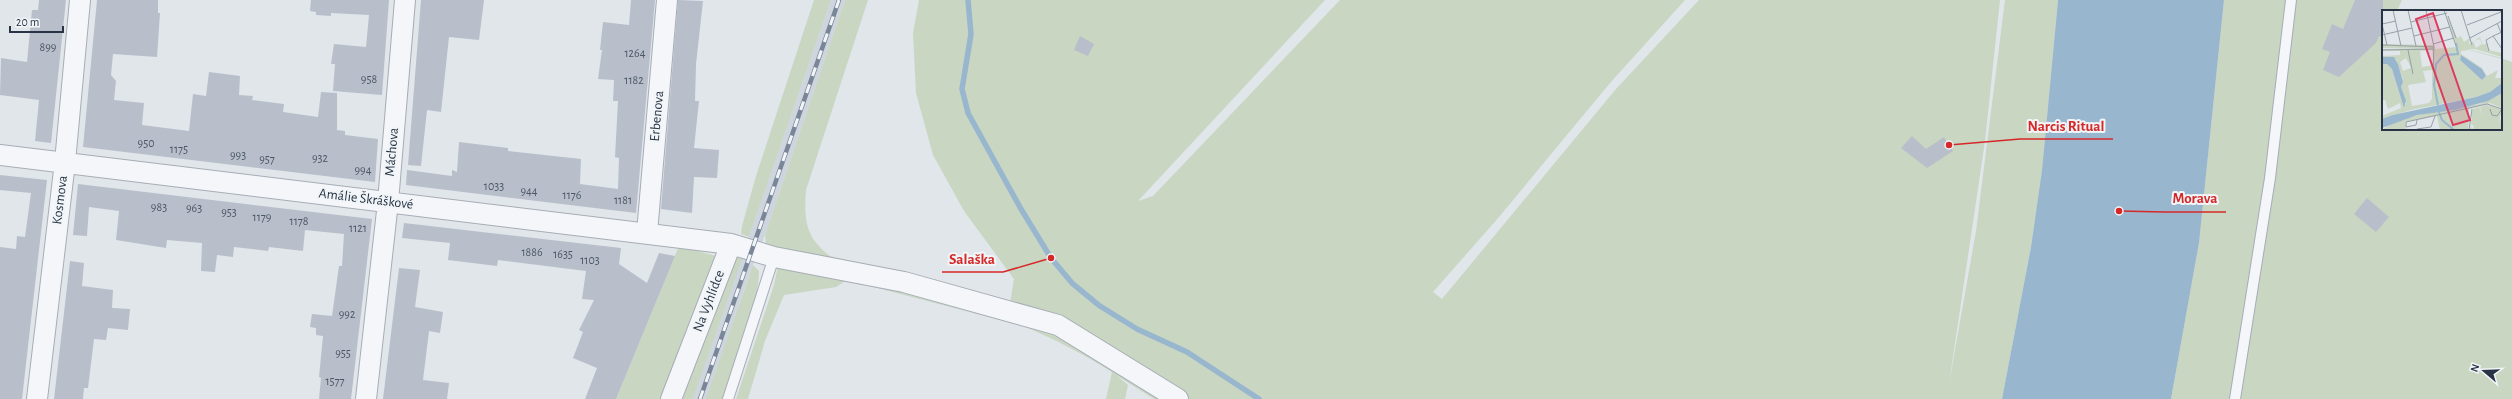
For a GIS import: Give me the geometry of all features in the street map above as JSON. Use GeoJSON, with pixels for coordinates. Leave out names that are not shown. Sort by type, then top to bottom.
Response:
{"type":"FeatureCollection","features":[{"type":"Feature","properties":{"kind":"street","name":"Kosmova"},"geometry":{"type":"LineString","coordinates":[[37,399],[65,162],[80,0]]}},
{"type":"Feature","properties":{"kind":"street","name":"Máchova"},"geometry":{"type":"LineString","coordinates":[[366,399],[388,202],[405,0]]}},
{"type":"Feature","properties":{"kind":"street","name":"Erbenova"},"geometry":{"type":"LineString","coordinates":[[647,233],[667,0]]}},
{"type":"Feature","properties":{"kind":"street","name":"Amálie Škráškové"},"geometry":{"type":"LineString","coordinates":[[0,154],[731,244]]}},
{"type":"Feature","properties":{"kind":"street"},"geometry":{"type":"LineString","coordinates":[[731,244],[774,257],[904,282],[1058,325],[1178,399]]}},
{"type":"Feature","properties":{"kind":"street","name":"Na Vyhlídce"},"geometry":{"type":"LineString","coordinates":[[671,399],[731,244]]}},
{"type":"Feature","properties":{"kind":"lane"},"geometry":{"type":"LineString","coordinates":[[2235,399],[2270,178],[2292,0]]}},
{"type":"Feature","properties":{"kind":"lane"},"geometry":{"type":"LineString","coordinates":[[728,399],[774,257]]}},
{"type":"Feature","properties":{"kind":"shaded area"},"geometry":{"type":"Polygon","coordinates":[[[831,0],[845,0],[765,235],[748,278],[707,399],[693,399],[831,0]]]}},
{"type":"Feature","properties":{"kind":"green space"},"geometry":{"type":"Polygon","coordinates":[[[814,0],[831,0],[749,237],[741,234],[742,226],[756,176],[814,0]]]}},
{"type":"Feature","properties":{"kind":"green space"},"geometry":{"type":"Polygon","coordinates":[[[845,0],[868,0],[806,190],[806,219],[811,235],[815,242],[830,256],[1004,299],[1010,304],[1014,279],[964,211],[933,155],[916,93],[913,33],[919,0],[1325,0],[1138,201],[1153,196],[1340,0],[1685,0],[1610,83],[1499,217],[1433,292],[1442,299],[1616,89],[1699,0],[2000,0],[1985,141],[1949,384],[1976,231],[2005,0],[2058,0],[2042,170],[2031,247],[2002,399],[1154,399],[1116,375],[1128,385],[1125,399],[1106,399],[1112,372],[1080,353],[1046,336],[1023,326],[847,280],[836,287],[784,295],[765,341],[748,399],[736,399],[774,285],[778,266],[766,245],[765,235],[845,0]]]}},
{"type":"Feature","properties":{"kind":"green space"},"geometry":{"type":"Polygon","coordinates":[[[2224,0],[2402,0],[2397,10],[2382,10],[2382,130],[2502,130],[2502,58],[2512,62],[2512,399],[2171,399],[2199,243],[2224,0]]]}},
{"type":"Feature","properties":{"kind":"green space"},"geometry":{"type":"Polygon","coordinates":[[[679,246],[731,260],[735,255],[743,256],[693,399],[616,399],[679,246]]]}},
{"type":"Feature","properties":{"kind":"green space"},"geometry":{"type":"Polygon","coordinates":[[[753,265],[759,271],[755,301],[751,318],[723,399],[706,399],[753,265]]]}},
{"type":"Feature","properties":{"kind":"water"},"geometry":{"type":"Polygon","coordinates":[[[2058,0],[2224,0],[2199,243],[2171,399],[2002,399],[2031,247],[2042,170],[2058,0]]]}},
{"type":"Feature","properties":{"kind":"building"},"geometry":{"type":"Polygon","coordinates":[[[39,0],[66,0],[51,143],[35,141],[39,100],[0,95],[1,58],[27,62],[32,10],[38,10],[39,0]]]}},
{"type":"Feature","properties":{"kind":"building"},"geometry":{"type":"Polygon","coordinates":[[[97,0],[158,0],[158,13],[160,13],[157,57],[113,54],[111,75],[116,81],[114,100],[144,103],[142,125],[189,131],[193,94],[206,96],[209,72],[240,76],[239,95],[253,96],[252,100],[284,104],[283,112],[318,117],[321,92],[337,93],[337,130],[345,131],[345,135],[378,139],[375,182],[83,147],[97,0]]]}},
{"type":"Feature","properties":{"kind":"building"},"geometry":{"type":"Polygon","coordinates":[[[311,0],[389,0],[382,95],[333,91],[335,64],[331,64],[334,44],[366,47],[369,15],[331,13],[331,16],[316,15],[316,12],[310,11],[311,0]]]}},
{"type":"Feature","properties":{"kind":"building"},"geometry":{"type":"Polygon","coordinates":[[[421,0],[484,0],[479,40],[449,37],[441,112],[427,110],[421,166],[408,165],[421,0]]]}},
{"type":"Feature","properties":{"kind":"building"},"geometry":{"type":"Polygon","coordinates":[[[631,0],[655,0],[636,213],[406,185],[407,170],[452,176],[452,170],[457,172],[459,142],[508,148],[508,151],[581,159],[580,184],[618,189],[619,158],[615,157],[618,101],[613,101],[614,80],[598,79],[602,50],[600,50],[603,22],[629,25],[631,0]]]}},
{"type":"Feature","properties":{"kind":"building"},"geometry":{"type":"Polygon","coordinates":[[[678,0],[703,1],[696,64],[695,101],[699,101],[694,148],[719,150],[717,178],[694,177],[692,213],[661,209],[678,0]]]}},
{"type":"Feature","properties":{"kind":"building"},"geometry":{"type":"Polygon","coordinates":[[[2355,0],[2383,0],[2382,37],[2379,36],[2376,43],[2339,77],[2323,70],[2330,52],[2322,49],[2332,24],[2343,29],[2355,0]]]}},
{"type":"Feature","properties":{"kind":"building"},"geometry":{"type":"Polygon","coordinates":[[[1080,36],[1094,44],[1088,56],[1074,50],[1080,36]]]}},
{"type":"Feature","properties":{"kind":"building"},"geometry":{"type":"Polygon","coordinates":[[[1912,136],[1926,149],[1944,137],[1953,151],[1927,168],[1901,148],[1912,136]]]}},
{"type":"Feature","properties":{"kind":"building"},"geometry":{"type":"Polygon","coordinates":[[[0,175],[47,180],[22,399],[0,399],[0,247],[16,249],[17,236],[25,237],[31,193],[0,190],[0,175]]]}},
{"type":"Feature","properties":{"kind":"building"},"geometry":{"type":"Polygon","coordinates":[[[78,184],[372,219],[351,399],[319,399],[321,378],[319,377],[323,336],[316,335],[316,328],[310,327],[312,314],[332,316],[339,266],[342,266],[344,234],[305,230],[303,251],[269,247],[268,251],[234,247],[233,257],[217,255],[215,272],[201,271],[202,243],[167,240],[166,248],[116,240],[119,211],[89,207],[87,236],[73,235],[78,184]]]}},
{"type":"Feature","properties":{"kind":"building"},"geometry":{"type":"Polygon","coordinates":[[[2367,198],[2389,217],[2376,232],[2354,214],[2367,198]]]}},
{"type":"Feature","properties":{"kind":"building"},"geometry":{"type":"Polygon","coordinates":[[[404,223],[621,248],[619,264],[647,283],[659,253],[675,256],[616,399],[585,399],[597,368],[573,358],[583,332],[579,330],[594,300],[582,299],[586,271],[498,260],[497,266],[448,260],[450,243],[402,238],[404,223]]]}},
{"type":"Feature","properties":{"kind":"building"},"geometry":{"type":"Polygon","coordinates":[[[70,261],[84,263],[82,286],[113,290],[112,308],[130,309],[128,330],[108,328],[106,340],[94,339],[88,388],[84,388],[83,399],[54,399],[70,261]]]}},
{"type":"Feature","properties":{"kind":"building"},"geometry":{"type":"Polygon","coordinates":[[[399,268],[420,270],[415,307],[443,312],[440,333],[429,331],[423,380],[449,383],[447,399],[383,399],[399,268]]]}},
{"type":"Feature","properties":{"kind":"waterway"},"geometry":{"type":"LineString","coordinates":[[968,0],[971,34],[962,89],[968,113],[1021,209],[1051,258],[1072,283],[1100,306],[1137,329],[1187,352],[1259,399]]}},
{"type":"Feature","properties":{"kind":"railway"},"geometry":{"type":"LineString","coordinates":[[700,399],[839,0]]}},
{"type":"Feature","properties":{"kind":"place","name":"Narcis Ritual"},"geometry":{"type":"Point","coordinates":[1949,145]}},
{"type":"Feature","properties":{"kind":"place","name":"Morava"},"geometry":{"type":"Point","coordinates":[2119,211]}},
{"type":"Feature","properties":{"kind":"place","name":"Salaška"},"geometry":{"type":"Point","coordinates":[1051,258]}}]}
